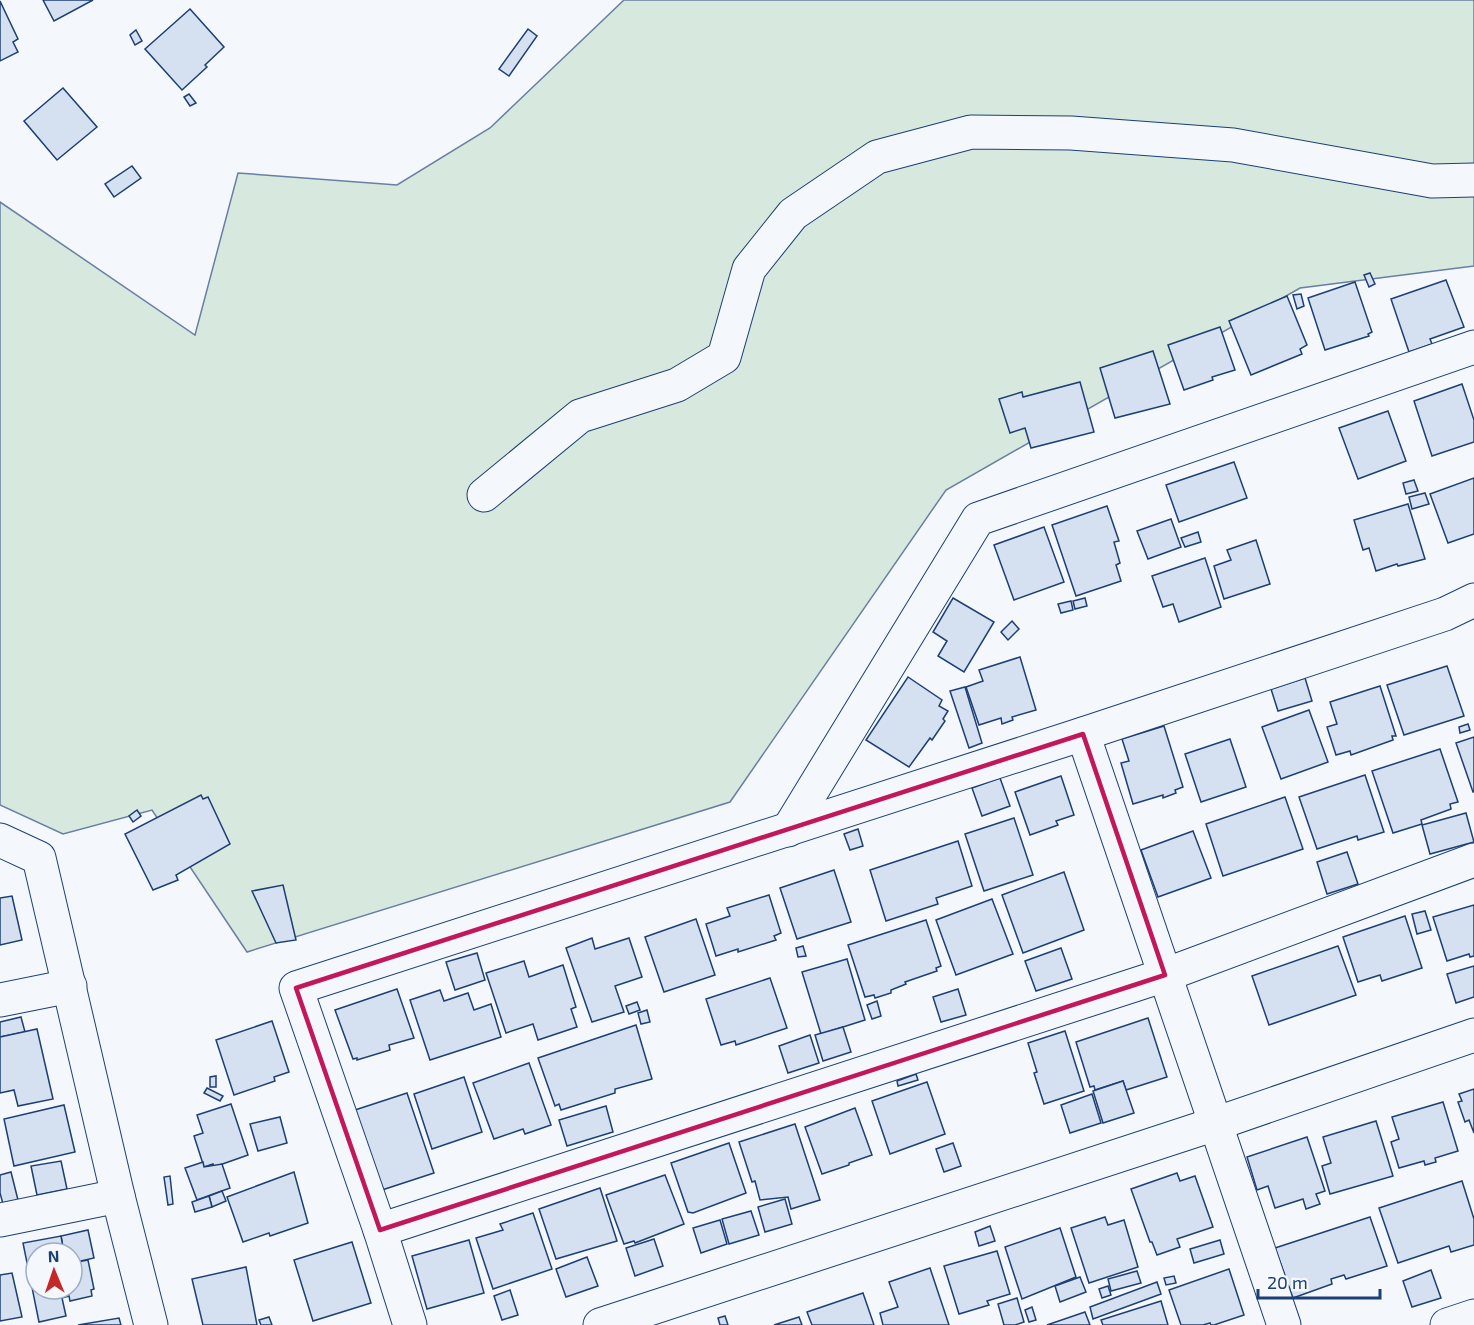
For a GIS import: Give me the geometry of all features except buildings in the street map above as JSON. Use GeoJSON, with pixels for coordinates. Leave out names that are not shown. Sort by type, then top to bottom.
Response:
{"type":"FeatureCollection","features":[{"type":"Feature","properties":{"kind":"street"},"geometry":{"type":"LineString","coordinates":[[484,495],[580,416],[677,385],[724,357],[749,269],[793,214],[877,157],[971,132],[1071,133],[1233,145],[1432,182],[1474,180]]}},
{"type":"Feature","properties":{"kind":"street"},"geometry":{"type":"LineString","coordinates":[[788,830],[978,519],[1474,347]]}},
{"type":"Feature","properties":{"kind":"street"},"geometry":{"type":"LineString","coordinates":[[410,1325],[380,1230],[296,988],[1083,734],[1433,618],[1474,600]]}},
{"type":"Feature","properties":{"kind":"street"},"geometry":{"type":"LineString","coordinates":[[1083,734],[1284,1325]]}},
{"type":"Feature","properties":{"kind":"street"},"geometry":{"type":"LineString","coordinates":[[0,840],[39,858],[118,1196],[151,1325]]}},
{"type":"Feature","properties":{"kind":"street"},"geometry":{"type":"LineString","coordinates":[[380,1230],[1165,975],[1474,860]]}},
{"type":"Feature","properties":{"kind":"street"},"geometry":{"type":"LineString","coordinates":[[0,1000],[70,986]]}},
{"type":"Feature","properties":{"kind":"street"},"geometry":{"type":"LineString","coordinates":[[600,1325],[1215,1124],[1474,1035]]}},
{"type":"Feature","properties":{"kind":"street"},"geometry":{"type":"LineString","coordinates":[[0,1220],[118,1196]]}},
{"type":"Feature","properties":{"kind":"street"},"geometry":{"type":"LineString","coordinates":[[1447,1325],[1474,1316]]}},
{"type":"Feature","properties":{"kind":"highlighted area"},"geometry":{"type":"Polygon","coordinates":[[[1083,734],[1165,975],[380,1230],[296,988],[1083,734]]]}},
{"type":"Feature","properties":{"kind":"shaded area"},"geometry":{"type":"Polygon","coordinates":[[[624,0],[1474,0],[1474,266],[1300,288],[946,490],[730,802],[247,952],[152,810],[63,834],[0,805],[0,202],[195,335],[238,173],[397,185],[490,128],[624,0]]]}}]}
